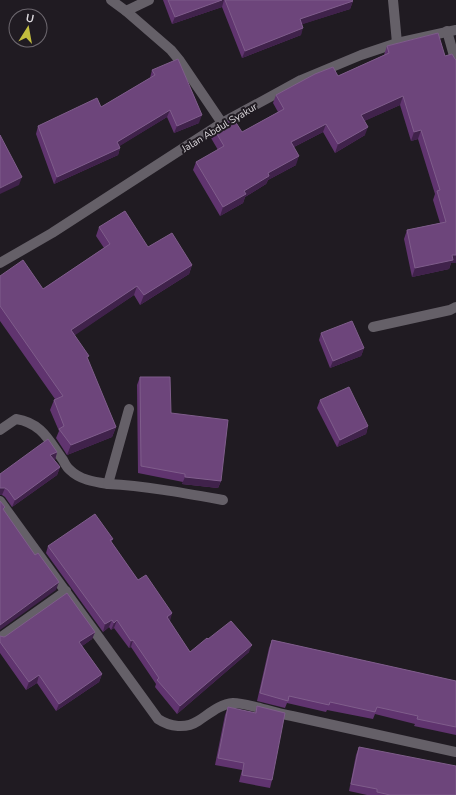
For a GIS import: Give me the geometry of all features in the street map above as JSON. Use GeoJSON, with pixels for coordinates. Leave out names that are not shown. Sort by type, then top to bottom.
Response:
{"type":"FeatureCollection","features":[{"type":"Feature","properties":{"kind":"street"},"geometry":{"type":"LineString","coordinates":[[111,0],[171,50],[222,123]]}},
{"type":"Feature","properties":{"kind":"street"},"geometry":{"type":"LineString","coordinates":[[126,11],[149,0]]}},
{"type":"Feature","properties":{"kind":"street"},"geometry":{"type":"LineString","coordinates":[[393,0],[397,43]]}},
{"type":"Feature","properties":{"kind":"street"},"geometry":{"type":"LineString","coordinates":[[452,31],[456,63]]}},
{"type":"Feature","properties":{"kind":"street","name":"Jalan Abdul Syakur"},"geometry":{"type":"LineString","coordinates":[[0,263],[52,233],[222,123],[301,80],[361,55],[397,43],[452,31]]}},
{"type":"Feature","properties":{"kind":"street"},"geometry":{"type":"LineString","coordinates":[[373,327],[450,310],[456,307]]}},
{"type":"Feature","properties":{"kind":"street"},"geometry":{"type":"LineString","coordinates":[[108,484],[129,409]]}},
{"type":"Feature","properties":{"kind":"street"},"geometry":{"type":"LineString","coordinates":[[0,430],[16,419],[31,423],[38,427],[70,470],[82,478],[108,484],[145,487],[223,500]]}},
{"type":"Feature","properties":{"kind":"street"},"geometry":{"type":"LineString","coordinates":[[0,500],[158,719],[164,723],[186,726],[197,723],[212,711],[224,705],[232,703],[243,704],[456,752]]}},
{"type":"Feature","properties":{"kind":"street"},"geometry":{"type":"LineString","coordinates":[[0,638],[66,591]]}},
{"type":"Feature","properties":{"kind":"building"},"geometry":{"type":"Polygon","coordinates":[[[168,0],[222,0],[175,17],[168,0]]]}},
{"type":"Feature","properties":{"kind":"building"},"geometry":{"type":"Polygon","coordinates":[[[225,0],[353,1],[300,19],[303,28],[245,51],[225,0]]]}},
{"type":"Feature","properties":{"kind":"building"},"geometry":{"type":"Polygon","coordinates":[[[438,33],[445,56],[452,54],[456,60],[456,255],[452,255],[453,260],[415,268],[407,230],[446,222],[437,191],[440,190],[421,130],[414,132],[403,96],[361,115],[368,127],[338,144],[326,124],[291,142],[299,156],[268,173],[269,176],[244,191],[246,194],[223,207],[196,162],[224,146],[214,129],[233,118],[242,132],[284,109],[276,95],[315,74],[333,67],[338,76],[389,53],[387,46],[438,33]]]}},
{"type":"Feature","properties":{"kind":"building"},"geometry":{"type":"Polygon","coordinates":[[[178,59],[202,115],[177,126],[170,110],[117,142],[120,148],[57,177],[38,126],[97,98],[101,107],[155,75],[152,70],[178,59]]]}},
{"type":"Feature","properties":{"kind":"building"},"geometry":{"type":"Polygon","coordinates":[[[0,135],[22,177],[0,188],[0,135]]]}},
{"type":"Feature","properties":{"kind":"building"},"geometry":{"type":"Polygon","coordinates":[[[125,211],[148,247],[172,233],[192,265],[144,295],[137,286],[71,330],[89,356],[87,357],[116,427],[71,445],[59,429],[64,426],[54,400],[63,396],[0,306],[0,276],[23,260],[43,289],[110,244],[99,227],[125,211]]]}},
{"type":"Feature","properties":{"kind":"building"},"geometry":{"type":"Polygon","coordinates":[[[352,321],[364,348],[333,361],[321,333],[352,321]]]}},
{"type":"Feature","properties":{"kind":"building"},"geometry":{"type":"Polygon","coordinates":[[[140,377],[170,377],[171,413],[228,420],[221,481],[185,477],[185,474],[141,466],[140,377]]]}},
{"type":"Feature","properties":{"kind":"building"},"geometry":{"type":"Polygon","coordinates":[[[349,387],[368,426],[340,440],[320,400],[349,387]]]}},
{"type":"Feature","properties":{"kind":"building"},"geometry":{"type":"Polygon","coordinates":[[[48,439],[57,452],[50,455],[60,467],[15,500],[8,490],[5,488],[0,488],[0,474],[48,439]]]}},
{"type":"Feature","properties":{"kind":"building"},"geometry":{"type":"Polygon","coordinates":[[[0,501],[5,507],[3,509],[35,555],[38,553],[59,582],[0,625],[0,501]]]}},
{"type":"Feature","properties":{"kind":"building"},"geometry":{"type":"Polygon","coordinates":[[[95,514],[113,539],[110,540],[138,580],[146,575],[172,613],[167,617],[190,652],[231,621],[252,645],[180,706],[157,680],[159,678],[133,640],[131,641],[117,620],[114,623],[112,620],[105,624],[48,546],[95,514]]]}},
{"type":"Feature","properties":{"kind":"building"},"geometry":{"type":"Polygon","coordinates":[[[67,593],[95,632],[79,642],[102,674],[59,704],[39,675],[29,682],[0,642],[0,636],[6,636],[67,593]]]}},
{"type":"Feature","properties":{"kind":"building"},"geometry":{"type":"Polygon","coordinates":[[[272,640],[456,681],[456,727],[417,719],[418,716],[377,707],[375,712],[330,702],[329,705],[289,696],[288,701],[260,693],[272,640]]]}},
{"type":"Feature","properties":{"kind":"building"},"geometry":{"type":"Polygon","coordinates":[[[257,706],[285,713],[272,780],[242,775],[244,763],[218,758],[228,707],[256,713],[257,706]]]}},
{"type":"Feature","properties":{"kind":"building"},"geometry":{"type":"Polygon","coordinates":[[[359,747],[456,766],[456,795],[390,795],[377,792],[377,789],[351,784],[359,747]]]}}]}
